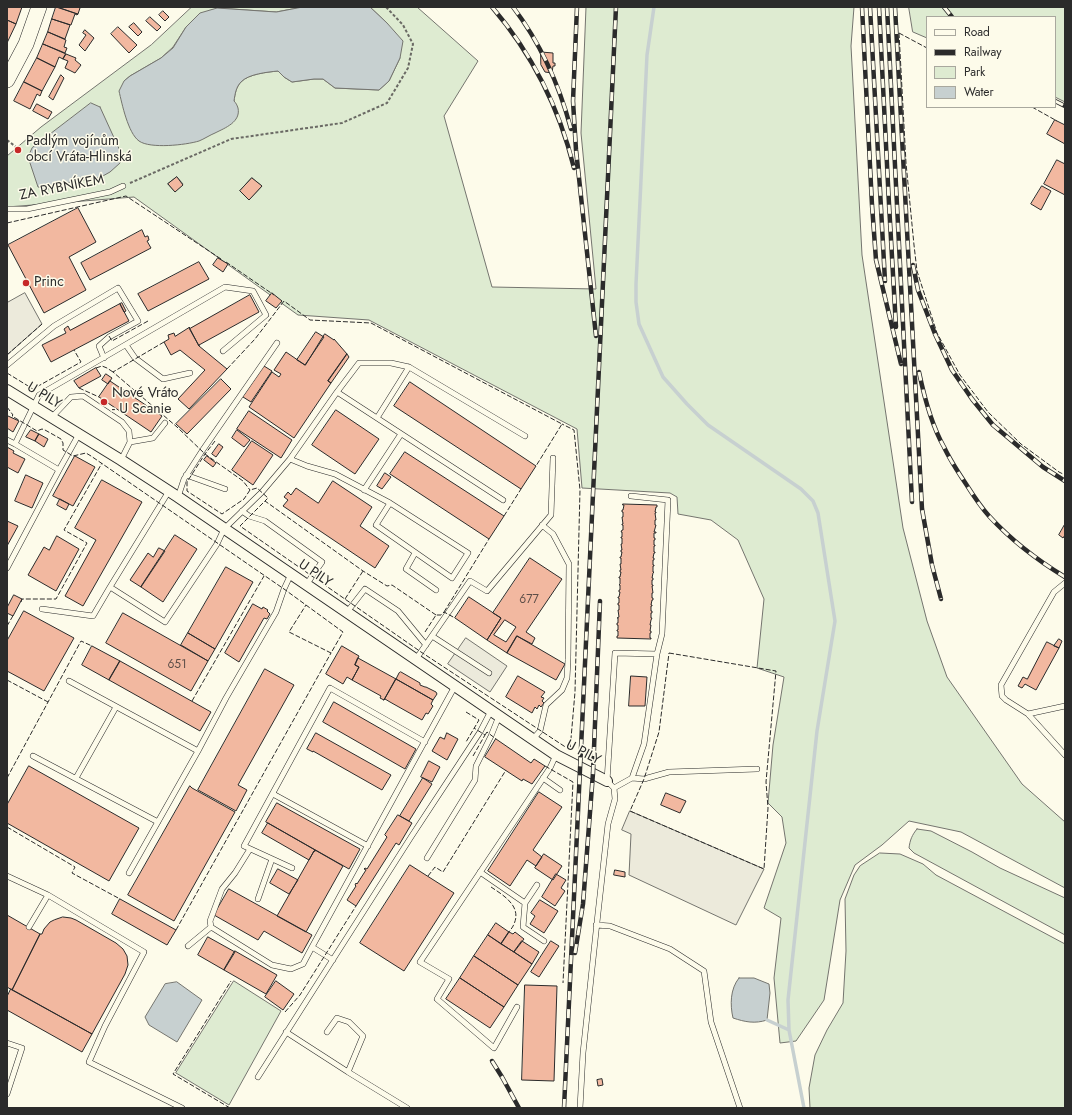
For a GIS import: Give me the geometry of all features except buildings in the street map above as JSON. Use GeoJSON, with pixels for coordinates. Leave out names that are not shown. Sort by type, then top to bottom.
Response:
{"type":"FeatureCollection","features":[{"type":"Feature","properties":{"kind":"main road"},"geometry":{"type":"LineString","coordinates":[[9,72],[26,44],[39,7]]}},
{"type":"Feature","properties":{"kind":"street","name":"U PILY"},"geometry":{"type":"LineString","coordinates":[[7,390],[121,460],[173,494],[556,755],[610,785]]}},
{"type":"Feature","properties":{"kind":"lane","name":"ZA RYBNÍKEM"},"geometry":{"type":"LineString","coordinates":[[7,209],[27,209],[110,192],[123,186]]}},
{"type":"Feature","properties":{"kind":"lane"},"geometry":{"type":"LineString","coordinates":[[15,444],[39,395],[226,287],[253,291],[266,315],[223,351]]}},
{"type":"Feature","properties":{"kind":"lane"},"geometry":{"type":"LineString","coordinates":[[7,365],[54,326],[118,288],[138,321],[109,336],[99,346],[104,358]]}},
{"type":"Feature","properties":{"kind":"lane"},"geometry":{"type":"LineString","coordinates":[[42,609],[93,616],[110,587],[277,343]]}},
{"type":"Feature","properties":{"kind":"lane"},"geometry":{"type":"LineString","coordinates":[[126,345],[135,358],[163,379],[190,373]]}},
{"type":"Feature","properties":{"kind":"lane"},"geometry":{"type":"LineString","coordinates":[[110,587],[165,622],[217,544],[224,529],[262,492],[290,459],[359,363],[391,363],[409,366],[525,436]]}},
{"type":"Feature","properties":{"kind":"lane"},"geometry":{"type":"LineString","coordinates":[[377,418],[409,366]]}},
{"type":"Feature","properties":{"kind":"lane"},"geometry":{"type":"LineString","coordinates":[[337,392],[503,500]]}},
{"type":"Feature","properties":{"kind":"lane"},"geometry":{"type":"LineString","coordinates":[[52,417],[72,397],[82,396],[122,422],[129,431],[130,442],[121,460]]}},
{"type":"Feature","properties":{"kind":"lane"},"geometry":{"type":"LineString","coordinates":[[130,442],[153,438],[165,423]]}},
{"type":"Feature","properties":{"kind":"lane"},"geometry":{"type":"LineString","coordinates":[[7,568],[79,434]]}},
{"type":"Feature","properties":{"kind":"lane"},"geometry":{"type":"LineString","coordinates":[[364,490],[402,434]]}},
{"type":"Feature","properties":{"kind":"lane"},"geometry":{"type":"LineString","coordinates":[[7,440],[59,470]]}},
{"type":"Feature","properties":{"kind":"lane"},"geometry":{"type":"LineString","coordinates":[[416,659],[470,581],[487,591],[550,515],[553,458]]}},
{"type":"Feature","properties":{"kind":"lane"},"geometry":{"type":"LineString","coordinates":[[290,459],[334,474],[390,504],[468,553],[452,578],[376,525],[390,504]]}},
{"type":"Feature","properties":{"kind":"lane"},"geometry":{"type":"LineString","coordinates":[[186,475],[225,489]]}},
{"type":"Feature","properties":{"kind":"lane"},"geometry":{"type":"LineString","coordinates":[[631,496],[668,500],[662,634],[657,654],[644,744],[632,778]]}},
{"type":"Feature","properties":{"kind":"lane"},"geometry":{"type":"LineString","coordinates":[[242,511],[249,516],[265,521],[322,562],[306,584]]}},
{"type":"Feature","properties":{"kind":"lane"},"geometry":{"type":"LineString","coordinates":[[533,739],[540,731],[546,705],[562,690],[567,678],[568,660],[570,564],[553,534],[542,525]]}},
{"type":"Feature","properties":{"kind":"lane"},"geometry":{"type":"LineString","coordinates":[[415,553],[406,569],[436,590]]}},
{"type":"Feature","properties":{"kind":"lane"},"geometry":{"type":"LineString","coordinates":[[129,873],[198,751],[226,698],[276,612],[291,574]]}},
{"type":"Feature","properties":{"kind":"lane"},"geometry":{"type":"LineString","coordinates":[[1065,583],[1054,592],[1001,685],[1002,696],[1028,714],[1065,755]]}},
{"type":"Feature","properties":{"kind":"lane"},"geometry":{"type":"LineString","coordinates":[[347,612],[365,589],[398,611],[426,645]]}},
{"type":"Feature","properties":{"kind":"lane"},"geometry":{"type":"LineString","coordinates":[[432,636],[490,673]]}},
{"type":"Feature","properties":{"kind":"lane"},"geometry":{"type":"LineString","coordinates":[[580,1108],[583,1053],[596,925],[608,824],[615,799],[610,785],[615,653],[657,654]]}},
{"type":"Feature","properties":{"kind":"lane"},"geometry":{"type":"LineString","coordinates":[[69,681],[198,751]]}},
{"type":"Feature","properties":{"kind":"lane"},"geometry":{"type":"LineString","coordinates":[[250,849],[235,873],[222,889],[210,921],[211,927],[272,965],[291,969],[303,964],[455,686]]}},
{"type":"Feature","properties":{"kind":"lane"},"geometry":{"type":"LineString","coordinates":[[292,868],[244,846],[330,688],[425,742]]}},
{"type":"Feature","properties":{"kind":"lane"},"geometry":{"type":"LineString","coordinates":[[1028,714],[1065,706]]}},
{"type":"Feature","properties":{"kind":"lane"},"geometry":{"type":"LineString","coordinates":[[76,778],[116,707]]}},
{"type":"Feature","properties":{"kind":"lane"},"geometry":{"type":"LineString","coordinates":[[427,858],[475,780],[476,766],[491,736],[495,713]]}},
{"type":"Feature","properties":{"kind":"lane"},"geometry":{"type":"LineString","coordinates":[[258,1077],[411,837],[480,732],[495,713]]}},
{"type":"Feature","properties":{"kind":"lane"},"geometry":{"type":"LineString","coordinates":[[517,1007],[494,1048],[437,999],[449,979],[420,962],[550,768],[556,755]]}},
{"type":"Feature","properties":{"kind":"lane"},"geometry":{"type":"LineString","coordinates":[[33,756],[158,822]]}},
{"type":"Feature","properties":{"kind":"lane"},"geometry":{"type":"LineString","coordinates":[[610,785],[632,778],[644,779],[668,772],[757,769]]}},
{"type":"Feature","properties":{"kind":"lane"},"geometry":{"type":"LineString","coordinates":[[543,778],[560,790]]}},
{"type":"Feature","properties":{"kind":"lane"},"geometry":{"type":"LineString","coordinates":[[272,794],[368,846]]}},
{"type":"Feature","properties":{"kind":"lane"},"geometry":{"type":"LineString","coordinates":[[258,899],[272,859]]}},
{"type":"Feature","properties":{"kind":"lane"},"geometry":{"type":"LineString","coordinates":[[480,872],[525,903]]}},
{"type":"Feature","properties":{"kind":"lane"},"geometry":{"type":"LineString","coordinates":[[7,876],[48,895],[144,952],[105,1026],[89,1062],[182,1108]]}},
{"type":"Feature","properties":{"kind":"lane"},"geometry":{"type":"LineString","coordinates":[[537,885],[525,903],[524,927],[544,941]]}},
{"type":"Feature","properties":{"kind":"lane"},"geometry":{"type":"LineString","coordinates":[[29,927],[48,895]]}},
{"type":"Feature","properties":{"kind":"lane"},"geometry":{"type":"LineString","coordinates":[[596,925],[610,926],[670,949],[704,971],[711,1022],[740,1108]]}},
{"type":"Feature","properties":{"kind":"lane"},"geometry":{"type":"LineString","coordinates":[[188,946],[211,927]]}},
{"type":"Feature","properties":{"kind":"lane"},"geometry":{"type":"LineString","coordinates":[[312,947],[333,960]]}},
{"type":"Feature","properties":{"kind":"lane"},"geometry":{"type":"LineString","coordinates":[[327,1032],[337,1018],[349,1022],[363,1036],[348,1072]]}},
{"type":"Feature","properties":{"kind":"lane"},"geometry":{"type":"LineString","coordinates":[[286,1032],[407,1108]]}},
{"type":"Feature","properties":{"kind":"lane"},"geometry":{"type":"LineString","coordinates":[[7,1043],[22,1048],[7,1094]]}},
{"type":"Feature","properties":{"kind":"path","name":"ZA RYBNÍKEM"},"geometry":{"type":"LineString","coordinates":[[123,186],[231,139],[342,123],[387,102],[408,68],[413,44],[403,24],[386,7]]}},
{"type":"Feature","properties":{"kind":"path"},"geometry":{"type":"LineString","coordinates":[[7,140],[16,148]]}},
{"type":"Feature","properties":{"kind":"green space"},"geometry":{"type":"Polygon","coordinates":[[[192,7],[303,7],[276,12],[217,8],[186,27],[173,47],[161,58],[124,81],[234,101],[237,88],[244,79],[258,74],[278,71],[292,82],[323,79],[335,88],[379,90],[389,81],[400,58],[387,23],[370,7],[417,7],[478,61],[444,116],[492,287],[596,289],[581,133],[586,7],[854,7],[851,46],[862,255],[903,528],[927,621],[947,677],[1022,784],[1065,822],[1065,888],[961,832],[909,821],[882,845],[855,865],[840,900],[824,1000],[796,1041],[780,1043],[774,978],[781,918],[764,908],[786,843],[782,817],[768,803],[773,745],[784,677],[757,668],[764,599],[738,540],[711,520],[678,514],[677,497],[670,493],[582,488],[577,429],[369,320],[298,315],[134,197],[7,207],[7,156],[41,127],[151,45],[192,7]],[[100,107],[48,189],[65,183],[101,177],[100,107]],[[177,177],[168,184],[175,192],[183,184],[177,177]],[[252,178],[240,191],[249,200],[262,186],[252,178]]]}},
{"type":"Feature","properties":{"kind":"green space"},"geometry":{"type":"Polygon","coordinates":[[[909,7],[1065,7],[1065,102],[1056,98],[1056,16],[926,16],[926,38],[913,32],[909,7]]]}},
{"type":"Feature","properties":{"kind":"green space"},"geometry":{"type":"Polygon","coordinates":[[[917,829],[931,831],[1000,868],[1065,898],[1065,935],[914,853],[909,848],[910,842],[917,829]]]}},
{"type":"Feature","properties":{"kind":"green space"},"geometry":{"type":"Polygon","coordinates":[[[880,853],[900,854],[923,864],[936,875],[1065,944],[1065,1108],[810,1108],[809,1088],[815,1055],[827,1030],[843,1003],[846,951],[845,899],[854,875],[860,866],[880,853]]]}},
{"type":"Feature","properties":{"kind":"green space"},"geometry":{"type":"Polygon","coordinates":[[[234,981],[281,1011],[229,1105],[176,1073],[234,981]]]}},
{"type":"Feature","properties":{"kind":"shaded area"},"geometry":{"type":"Polygon","coordinates":[[[25,293],[42,324],[7,355],[7,303],[25,293]]]}},
{"type":"Feature","properties":{"kind":"shaded area"},"geometry":{"type":"Polygon","coordinates":[[[466,638],[507,666],[490,692],[448,664],[466,638]]]}},
{"type":"Feature","properties":{"kind":"shaded area"},"geometry":{"type":"Polygon","coordinates":[[[630,811],[764,869],[736,925],[629,875],[631,834],[622,830],[630,811]]]}},
{"type":"Feature","properties":{"kind":"water"},"geometry":{"type":"Polygon","coordinates":[[[303,7],[370,7],[403,41],[400,58],[389,81],[379,90],[335,88],[323,79],[292,82],[278,71],[258,74],[244,79],[238,86],[234,101],[238,108],[237,117],[235,121],[223,129],[199,141],[177,145],[151,145],[139,141],[135,137],[126,118],[119,91],[124,81],[161,58],[173,48],[186,27],[200,13],[217,8],[276,12],[303,7]]]}},
{"type":"Feature","properties":{"kind":"water"},"geometry":{"type":"Polygon","coordinates":[[[91,103],[100,107],[121,153],[120,163],[110,172],[101,177],[65,183],[48,189],[38,187],[28,157],[32,148],[91,103]]]}},
{"type":"Feature","properties":{"kind":"water"},"geometry":{"type":"Polygon","coordinates":[[[739,978],[754,978],[769,984],[770,993],[767,1020],[750,1022],[733,1018],[731,1008],[732,992],[739,978]]]}},
{"type":"Feature","properties":{"kind":"water"},"geometry":{"type":"Polygon","coordinates":[[[177,982],[202,1000],[177,1042],[149,1025],[145,1017],[165,984],[177,982]]]}},
{"type":"Feature","properties":{"kind":"waterway"},"geometry":{"type":"LineString","coordinates":[[654,7],[647,55],[636,284],[636,302],[639,324],[663,377],[687,404],[708,425],[801,489],[813,501],[818,513],[835,621],[817,731],[788,1000],[789,1030],[804,1108]]}},
{"type":"Feature","properties":{"kind":"waterway"},"geometry":{"type":"LineString","coordinates":[[767,1020],[789,1030]]}},
{"type":"Feature","properties":{"kind":"railway"},"geometry":{"type":"LineString","coordinates":[[492,7],[520,44],[543,83],[561,124],[574,168]]}},
{"type":"Feature","properties":{"kind":"railway"},"geometry":{"type":"LineString","coordinates":[[513,7],[532,35],[548,65],[561,96],[571,129]]}},
{"type":"Feature","properties":{"kind":"railway"},"geometry":{"type":"LineString","coordinates":[[577,7],[573,101],[576,150],[596,336]]}},
{"type":"Feature","properties":{"kind":"railway"},"geometry":{"type":"LineString","coordinates":[[564,1108],[616,7]]}},
{"type":"Feature","properties":{"kind":"railway"},"geometry":{"type":"LineString","coordinates":[[862,7],[876,260],[901,364]]}},
{"type":"Feature","properties":{"kind":"railway"},"geometry":{"type":"LineString","coordinates":[[870,7],[885,281]]}},
{"type":"Feature","properties":{"kind":"railway"},"geometry":{"type":"LineString","coordinates":[[879,7],[896,327]]}},
{"type":"Feature","properties":{"kind":"railway"},"geometry":{"type":"LineString","coordinates":[[887,7],[912,502]]}},
{"type":"Feature","properties":{"kind":"railway"},"geometry":{"type":"LineString","coordinates":[[895,7],[922,509],[932,565],[941,599]]}},
{"type":"Feature","properties":{"kind":"railway"},"geometry":{"type":"LineString","coordinates":[[944,7],[951,16]]}},
{"type":"Feature","properties":{"kind":"railway"},"geometry":{"type":"LineString","coordinates":[[1056,102],[1065,106]]}},
{"type":"Feature","properties":{"kind":"railway"},"geometry":{"type":"LineString","coordinates":[[913,265],[918,290],[935,334],[952,370],[972,399],[993,425],[1043,467],[1065,481]]}},
{"type":"Feature","properties":{"kind":"railway"},"geometry":{"type":"LineString","coordinates":[[919,372],[929,411],[940,439],[954,466],[977,500],[997,525],[1015,541],[1034,557],[1065,577]]}},
{"type":"Feature","properties":{"kind":"railway"},"geometry":{"type":"LineString","coordinates":[[575,953],[583,904],[593,773],[600,601]]}},
{"type":"Feature","properties":{"kind":"railway"},"geometry":{"type":"LineString","coordinates":[[492,1061],[519,1108]]}},
{"type":"Feature","properties":{"kind":"fence"},"geometry":{"type":"LineString","coordinates":[[899,33],[906,163],[917,271],[937,333],[960,375],[988,412],[1021,444],[1065,475]]}},
{"type":"Feature","properties":{"kind":"fence"},"geometry":{"type":"LineString","coordinates":[[899,33],[926,47]]}},
{"type":"Feature","properties":{"kind":"fence"},"geometry":{"type":"LineString","coordinates":[[1034,108],[1057,121]]}},
{"type":"Feature","properties":{"kind":"fence"},"geometry":{"type":"LineString","coordinates":[[7,223],[126,196],[221,259]]}},
{"type":"Feature","properties":{"kind":"fence"},"geometry":{"type":"LineString","coordinates":[[226,262],[274,295]]}},
{"type":"Feature","properties":{"kind":"fence"},"geometry":{"type":"LineString","coordinates":[[227,369],[255,339],[284,301],[310,320],[371,323],[562,424],[536,466]]}},
{"type":"Feature","properties":{"kind":"fence"},"geometry":{"type":"LineString","coordinates":[[109,336],[112,341],[148,321]]}},
{"type":"Feature","properties":{"kind":"fence"},"geometry":{"type":"LineString","coordinates":[[7,355],[42,324]]}},
{"type":"Feature","properties":{"kind":"fence"},"geometry":{"type":"LineString","coordinates":[[164,342],[113,372],[177,427],[205,454],[243,481],[250,490]]}},
{"type":"Feature","properties":{"kind":"fence"},"geometry":{"type":"LineString","coordinates":[[7,373],[33,389],[81,362],[74,350]]}},
{"type":"Feature","properties":{"kind":"fence"},"geometry":{"type":"LineString","coordinates":[[96,368],[102,366],[113,372]]}},
{"type":"Feature","properties":{"kind":"fence"},"geometry":{"type":"LineString","coordinates":[[79,388],[99,397]]}},
{"type":"Feature","properties":{"kind":"fence"},"geometry":{"type":"LineString","coordinates":[[7,407],[13,415],[12,416],[37,431],[42,429],[61,439],[63,443],[63,450],[73,456],[86,453],[91,456],[284,589],[343,632],[331,653],[289,632],[306,605]]}},
{"type":"Feature","properties":{"kind":"fence"},"geometry":{"type":"LineString","coordinates":[[436,615],[392,585],[387,586],[363,571],[265,501],[240,526],[421,652],[570,750],[575,692],[580,490],[574,430],[562,424]]}},
{"type":"Feature","properties":{"kind":"fence"},"geometry":{"type":"LineString","coordinates":[[215,441],[187,482],[187,491],[222,514],[244,499],[250,490],[257,488],[268,498],[265,501]]}},
{"type":"Feature","properties":{"kind":"fence"},"geometry":{"type":"LineString","coordinates":[[21,602],[22,599],[56,599],[87,543],[64,530],[102,463]]}},
{"type":"Feature","properties":{"kind":"fence"},"geometry":{"type":"LineString","coordinates":[[504,516],[521,489]]}},
{"type":"Feature","properties":{"kind":"fence"},"geometry":{"type":"LineString","coordinates":[[444,612],[489,539]]}},
{"type":"Feature","properties":{"kind":"fence"},"geometry":{"type":"LineString","coordinates":[[345,599],[363,571]]}},
{"type":"Feature","properties":{"kind":"fence"},"geometry":{"type":"LineString","coordinates":[[192,701],[264,576]]}},
{"type":"Feature","properties":{"kind":"fence"},"geometry":{"type":"LineString","coordinates":[[425,632],[436,615],[441,615],[444,612],[455,618]]}},
{"type":"Feature","properties":{"kind":"fence"},"geometry":{"type":"LineString","coordinates":[[7,626],[14,614]]}},
{"type":"Feature","properties":{"kind":"fence"},"geometry":{"type":"LineString","coordinates":[[7,778],[81,641],[92,646]]}},
{"type":"Feature","properties":{"kind":"fence"},"geometry":{"type":"LineString","coordinates":[[176,930],[331,653]]}},
{"type":"Feature","properties":{"kind":"fence"},"geometry":{"type":"LineString","coordinates":[[669,653],[776,671],[766,782],[768,808],[764,869],[630,811],[644,779],[659,732],[669,653]]}},
{"type":"Feature","properties":{"kind":"fence"},"geometry":{"type":"LineString","coordinates":[[7,680],[48,702]]}},
{"type":"Feature","properties":{"kind":"fence"},"geometry":{"type":"LineString","coordinates":[[466,712],[479,720],[466,742]]}},
{"type":"Feature","properties":{"kind":"fence"},"geometry":{"type":"LineString","coordinates":[[473,756],[485,735],[474,728]]}},
{"type":"Feature","properties":{"kind":"fence"},"geometry":{"type":"LineString","coordinates":[[485,735],[487,732],[496,739]]}},
{"type":"Feature","properties":{"kind":"fence"},"geometry":{"type":"LineString","coordinates":[[545,766],[573,782],[563,983]]}},
{"type":"Feature","properties":{"kind":"fence"},"geometry":{"type":"LineString","coordinates":[[428,876],[435,867],[443,872],[506,770]]}},
{"type":"Feature","properties":{"kind":"fence"},"geometry":{"type":"LineString","coordinates":[[7,827],[75,867],[72,873],[120,899]]}},
{"type":"Feature","properties":{"kind":"fence"},"geometry":{"type":"LineString","coordinates":[[491,887],[506,897],[513,906],[516,918],[514,925],[509,932]]}},
{"type":"Feature","properties":{"kind":"fence"},"geometry":{"type":"LineString","coordinates":[[285,1012],[300,995],[356,906]]}},
{"type":"Feature","properties":{"kind":"fence"},"geometry":{"type":"LineString","coordinates":[[230,1108],[173,1074],[231,981]]}},
{"type":"Feature","properties":{"kind":"place","name":"Padlým vojínům obcí Vráta-Hlinská"},"geometry":{"type":"Point","coordinates":[18,150]}},
{"type":"Feature","properties":{"kind":"place","name":"Princ"},"geometry":{"type":"Point","coordinates":[26,283]}},
{"type":"Feature","properties":{"kind":"place","name":"Nové Vráto - U Scanie"},"geometry":{"type":"Point","coordinates":[104,402]}}]}
